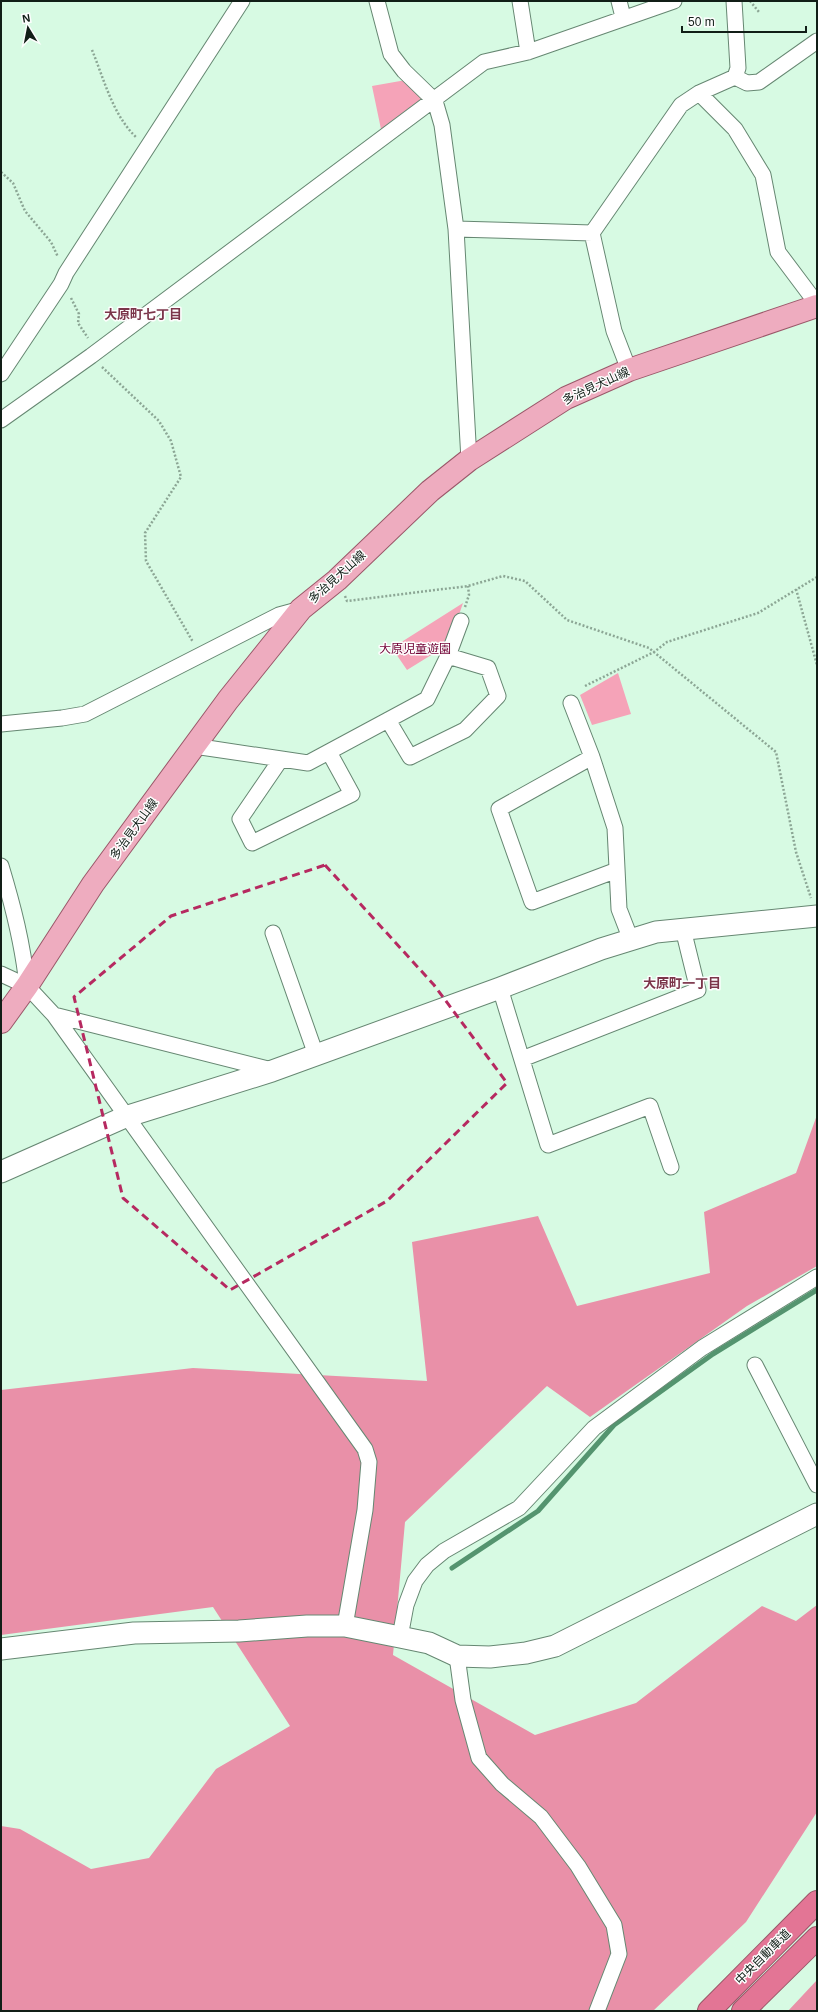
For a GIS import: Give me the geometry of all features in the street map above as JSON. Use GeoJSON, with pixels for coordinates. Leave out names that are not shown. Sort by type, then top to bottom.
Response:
{"type":"FeatureCollection","features":[{"type":"Feature","properties":{"kind":"highway","name":"中央自動車道"},"geometry":{"type":"LineString","coordinates":[[709,2011],[817,1902]]}},
{"type":"Feature","properties":{"kind":"highway","name":"中央自動車道"},"geometry":{"type":"LineString","coordinates":[[743,2011],[817,1938]]}},
{"type":"Feature","properties":{"kind":"main road","name":"多治見犬山線"},"geometry":{"type":"LineString","coordinates":[[1,1022],[27,986],[94,884],[194,746],[228,700],[301,609],[337,580],[430,491],[470,460],[566,398],[629,370],[817,305]]}},
{"type":"Feature","properties":{"kind":"street"},"geometry":{"type":"LineString","coordinates":[[1,374],[64,279],[242,1]]}},
{"type":"Feature","properties":{"kind":"street"},"geometry":{"type":"LineString","coordinates":[[377,1],[391,54],[404,71],[435,101],[442,125],[456,229],[470,460]]}},
{"type":"Feature","properties":{"kind":"street"},"geometry":{"type":"LineString","coordinates":[[520,1],[528,52]]}},
{"type":"Feature","properties":{"kind":"street"},"geometry":{"type":"LineString","coordinates":[[619,1],[624,18]]}},
{"type":"Feature","properties":{"kind":"street"},"geometry":{"type":"LineString","coordinates":[[1,420],[94,354],[435,101],[484,62],[528,52],[674,1]]}},
{"type":"Feature","properties":{"kind":"street"},"geometry":{"type":"LineString","coordinates":[[629,370],[614,331],[592,233],[681,105],[699,93],[735,77],[738,68],[734,1]]}},
{"type":"Feature","properties":{"kind":"street"},"geometry":{"type":"LineString","coordinates":[[735,77],[746,83],[759,82],[817,41]]}},
{"type":"Feature","properties":{"kind":"street"},"geometry":{"type":"LineString","coordinates":[[699,93],[735,130],[763,175],[778,252],[817,305]]}},
{"type":"Feature","properties":{"kind":"street"},"geometry":{"type":"LineString","coordinates":[[456,229],[592,233]]}},
{"type":"Feature","properties":{"kind":"street"},"geometry":{"type":"LineString","coordinates":[[1,724],[62,718],[85,714],[279,615],[301,609]]}},
{"type":"Feature","properties":{"kind":"street"},"geometry":{"type":"LineString","coordinates":[[194,746],[308,763],[427,699],[448,656],[460,621]]}},
{"type":"Feature","properties":{"kind":"street"},"geometry":{"type":"LineString","coordinates":[[388,720],[410,757],[465,730],[498,696],[488,668],[448,656]]}},
{"type":"Feature","properties":{"kind":"street"},"geometry":{"type":"LineString","coordinates":[[571,703],[592,757],[615,828],[619,909],[631,940]]}},
{"type":"Feature","properties":{"kind":"street"},"geometry":{"type":"LineString","coordinates":[[281,759],[240,819],[252,843],[352,794],[329,752]]}},
{"type":"Feature","properties":{"kind":"street"},"geometry":{"type":"LineString","coordinates":[[592,757],[499,809],[532,902],[617,870]]}},
{"type":"Feature","properties":{"kind":"street"},"geometry":{"type":"LineString","coordinates":[[1,866],[16,915],[25,960],[27,986]]}},
{"type":"Feature","properties":{"kind":"street"},"geometry":{"type":"LineString","coordinates":[[1,1172],[126,1117],[316,1055],[500,988],[601,949],[656,932],[815,909]]}},
{"type":"Feature","properties":{"kind":"street"},"geometry":{"type":"LineString","coordinates":[[522,1059],[698,990],[683,929]]}},
{"type":"Feature","properties":{"kind":"street"},"geometry":{"type":"LineString","coordinates":[[274,933],[316,1055]]}},
{"type":"Feature","properties":{"kind":"street"},"geometry":{"type":"LineString","coordinates":[[1,974],[27,986],[54,1015],[365,1449],[369,1462],[365,1510],[345,1626]]}},
{"type":"Feature","properties":{"kind":"street"},"geometry":{"type":"LineString","coordinates":[[500,988],[548,1144],[650,1106],[672,1167]]}},
{"type":"Feature","properties":{"kind":"street"},"geometry":{"type":"LineString","coordinates":[[54,1015],[272,1070]]}},
{"type":"Feature","properties":{"kind":"street"},"geometry":{"type":"LineString","coordinates":[[400,1637],[406,1605],[415,1581],[427,1565],[444,1551],[519,1508],[594,1428],[683,1362],[702,1348],[817,1277]]}},
{"type":"Feature","properties":{"kind":"street"},"geometry":{"type":"LineString","coordinates":[[755,1365],[817,1485]]}},
{"type":"Feature","properties":{"kind":"street"},"geometry":{"type":"LineString","coordinates":[[1,1649],[134,1633],[345,1626],[429,1643],[457,1656],[490,1657],[526,1653],[554,1646],[817,1514]]}},
{"type":"Feature","properties":{"kind":"street"},"geometry":{"type":"LineString","coordinates":[[457,1656],[463,1700],[479,1758],[502,1784],[541,1817],[578,1866],[614,1925],[619,1954],[597,2011]]}},
{"type":"Feature","properties":{"kind":"path"},"geometry":{"type":"LineString","coordinates":[[750,1],[759,12]]}},
{"type":"Feature","properties":{"kind":"path"},"geometry":{"type":"LineString","coordinates":[[92,50],[118,112],[127,129],[148,148]]}},
{"type":"Feature","properties":{"kind":"path"},"geometry":{"type":"LineString","coordinates":[[1,172],[13,182],[25,211],[51,242],[64,279],[79,314],[78,323],[94,354],[158,421],[171,441],[181,477],[145,533],[146,561],[201,656]]}},
{"type":"Feature","properties":{"kind":"path"},"geometry":{"type":"LineString","coordinates":[[337,580],[347,601],[468,586],[503,576],[525,581],[567,620],[649,648],[776,752],[796,852],[815,909]]}},
{"type":"Feature","properties":{"kind":"path"},"geometry":{"type":"LineString","coordinates":[[585,686],[654,652],[667,642],[758,613],[817,577]]}},
{"type":"Feature","properties":{"kind":"path"},"geometry":{"type":"LineString","coordinates":[[460,621],[469,595],[468,586]]}},
{"type":"Feature","properties":{"kind":"path"},"geometry":{"type":"LineString","coordinates":[[796,589],[817,665]]}},
{"type":"Feature","properties":{"kind":"highlighted area"},"geometry":{"type":"Polygon","coordinates":[[[325,865],[434,985],[507,1083],[387,1201],[230,1290],[123,1198],[74,997],[171,916],[325,865]]]}},
{"type":"Feature","properties":{"kind":"green space"},"geometry":{"type":"Polygon","coordinates":[[[406,80],[426,102],[382,134],[372,86],[406,80]]]}},
{"type":"Feature","properties":{"kind":"green space","name":"大原児童遊園"},"geometry":{"type":"Polygon","coordinates":[[[463,603],[449,644],[407,670],[392,648],[463,603]]]}},
{"type":"Feature","properties":{"kind":"green space"},"geometry":{"type":"Polygon","coordinates":[[[618,673],[631,714],[592,725],[580,695],[618,673]]]}},
{"type":"Feature","properties":{"kind":"shaded area"},"geometry":{"type":"Polygon","coordinates":[[[817,1115],[817,1266],[747,1306],[590,1417],[547,1386],[405,1522],[393,1655],[535,1735],[636,1703],[762,1606],[796,1621],[817,1605],[817,1812],[746,1922],[653,2011],[1,2011],[1,1826],[20,1829],[91,1869],[149,1858],[216,1769],[290,1726],[213,1607],[1,1635],[1,1390],[193,1368],[427,1381],[412,1242],[538,1216],[577,1306],[710,1273],[704,1212],[796,1173],[817,1115]]]}},
{"type":"Feature","properties":{"kind":"shaded area"},"geometry":{"type":"Polygon","coordinates":[[[817,1980],[817,2011],[788,2011],[817,1980]]]}},
{"type":"Feature","properties":{"kind":"waterway"},"geometry":{"type":"LineString","coordinates":[[452,1568],[538,1511],[614,1425],[713,1354],[817,1290]]}},
{"type":"Feature","properties":{"kind":"district","name":"大原町七丁目"},"geometry":{"type":"Point","coordinates":[143,314]}},
{"type":"Feature","properties":{"kind":"district","name":"大原町一丁目"},"geometry":{"type":"Point","coordinates":[682,983]}}]}
